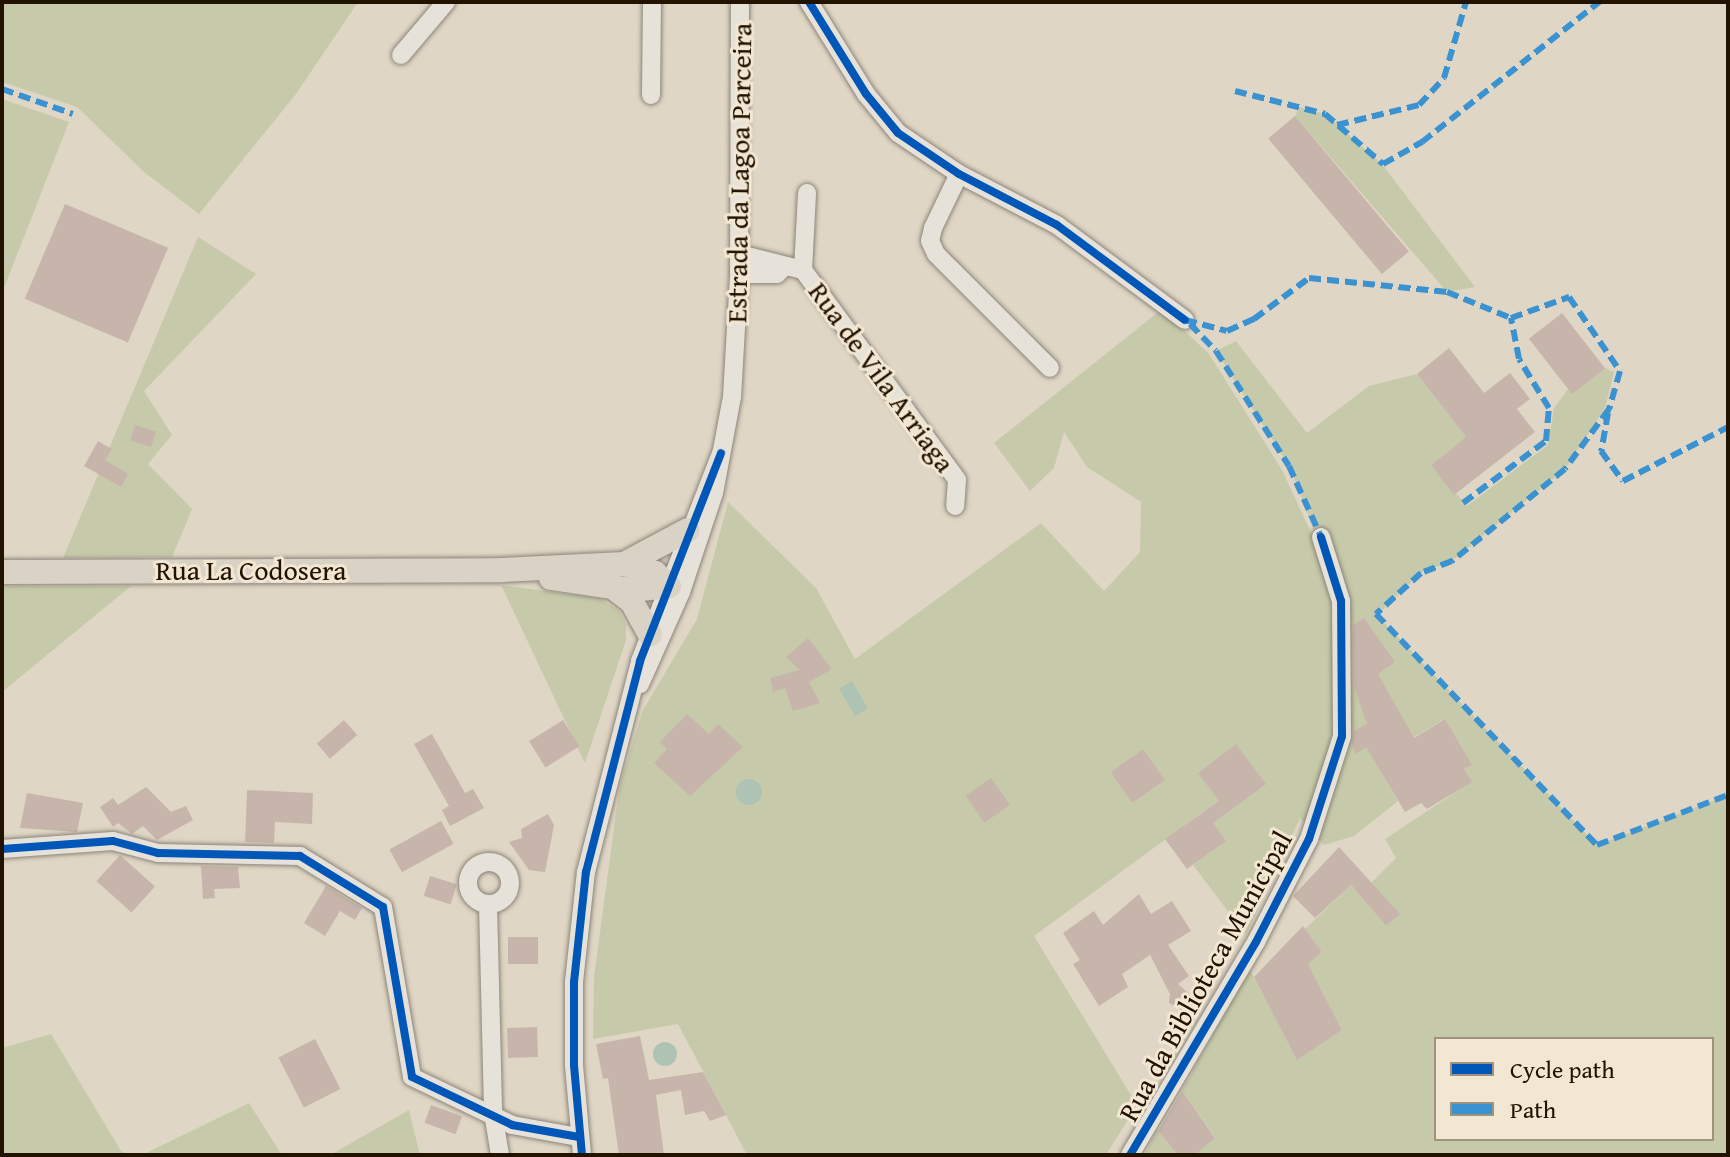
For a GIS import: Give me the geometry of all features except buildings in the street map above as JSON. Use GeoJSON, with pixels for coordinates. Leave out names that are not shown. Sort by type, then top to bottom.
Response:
{"type":"FeatureCollection","features":[{"type":"Feature","properties":{"kind":"main road"},"geometry":{"type":"LineString","coordinates":[[624,564],[688,530]]}},
{"type":"Feature","properties":{"kind":"main road"},"geometry":{"type":"LineString","coordinates":[[501,570],[624,564],[655,573],[675,589]]}},
{"type":"Feature","properties":{"kind":"main road"},"geometry":{"type":"LineString","coordinates":[[501,570],[614,588],[675,589]]}},
{"type":"Feature","properties":{"kind":"main road","name":"Rua La Codosera"},"geometry":{"type":"LineString","coordinates":[[2,572],[501,570]]}},
{"type":"Feature","properties":{"kind":"main road"},"geometry":{"type":"LineString","coordinates":[[614,588],[632,602],[650,634]]}},
{"type":"Feature","properties":{"kind":"street"},"geometry":{"type":"LineString","coordinates":[[401,55],[446,2]]}},
{"type":"Feature","properties":{"kind":"street"},"geometry":{"type":"LineString","coordinates":[[651,95],[652,2]]}},
{"type":"Feature","properties":{"kind":"street","name":"Estrada da Lagoa Parceira"},"geometry":{"type":"LineString","coordinates":[[721,453],[737,344],[740,2]]}},
{"type":"Feature","properties":{"kind":"street"},"geometry":{"type":"LineString","coordinates":[[809,2],[866,94],[898,133],[959,174],[1057,225],[1185,320]]}},
{"type":"Feature","properties":{"kind":"street"},"geometry":{"type":"LineString","coordinates":[[959,174],[930,241],[936,254],[1050,368]]}},
{"type":"Feature","properties":{"kind":"street"},"geometry":{"type":"LineString","coordinates":[[794,268],[807,193]]}},
{"type":"Feature","properties":{"kind":"street","name":"Rua de Vila Arriaga"},"geometry":{"type":"LineString","coordinates":[[739,254],[779,261],[794,268],[957,480],[955,506]]}},
{"type":"Feature","properties":{"kind":"street","name":"Rua de Vila Arriaga"},"geometry":{"type":"LineString","coordinates":[[739,274],[777,274],[794,268]]}},
{"type":"Feature","properties":{"kind":"street"},"geometry":{"type":"LineString","coordinates":[[2,849],[113,841],[158,853],[300,856],[383,907],[412,1077],[536,1133],[581,1146],[574,1065],[581,912],[603,787],[650,634],[675,589],[688,530],[721,453]]}},
{"type":"Feature","properties":{"kind":"street"},"geometry":{"type":"LineString","coordinates":[[634,693],[650,668],[675,589],[714,493],[721,453]]}},
{"type":"Feature","properties":{"kind":"street","name":"Rua da Biblioteca Municipal"},"geometry":{"type":"LineString","coordinates":[[1130,1155],[1256,942],[1309,839],[1342,736],[1341,601],[1321,537]]}},
{"type":"Feature","properties":{"kind":"street"},"geometry":{"type":"LineString","coordinates":[[488,904],[493,1113],[500,1155]]}},
{"type":"Feature","properties":{"kind":"shaded area"},"geometry":{"type":"Polygon","coordinates":[[[2,2],[358,2],[296,94],[199,214],[144,172],[77,107],[2,82],[2,2]]]}},
{"type":"Feature","properties":{"kind":"shaded area"},"geometry":{"type":"Polygon","coordinates":[[[2,99],[69,122],[2,293],[2,99]]]}},
{"type":"Feature","properties":{"kind":"shaded area"},"geometry":{"type":"Polygon","coordinates":[[[1299,107],[1325,114],[1382,164],[1475,287],[1447,292],[1295,116],[1299,107]]]}},
{"type":"Feature","properties":{"kind":"shaded area"},"geometry":{"type":"Polygon","coordinates":[[[198,237],[256,274],[144,391],[172,435],[148,464],[192,509],[172,557],[63,558],[198,237]]]}},
{"type":"Feature","properties":{"kind":"shaded area"},"geometry":{"type":"Polygon","coordinates":[[[1162,309],[1209,354],[1282,470],[1315,541],[1330,598],[1343,603],[1289,466],[1216,351],[1236,341],[1307,433],[1369,386],[1417,374],[1466,437],[1431,465],[1467,506],[1548,445],[1554,408],[1568,389],[1572,393],[1605,368],[1614,372],[1605,408],[1565,469],[1452,561],[1421,573],[1377,615],[1597,845],[1728,795],[1728,1155],[1195,1155],[1215,1137],[1182,1091],[1249,968],[1296,1057],[1342,1030],[1308,964],[1322,952],[1305,929],[1351,885],[1386,926],[1399,914],[1371,883],[1396,858],[1385,839],[1471,782],[1464,769],[1471,765],[1444,719],[1375,761],[1398,801],[1354,836],[1324,845],[1300,818],[1246,935],[1193,865],[1225,841],[1204,811],[1034,936],[1137,1105],[1106,1155],[747,1155],[678,1024],[593,1039],[594,977],[620,783],[643,710],[697,619],[728,502],[816,588],[855,659],[1041,523],[1104,591],[1140,552],[1141,502],[1087,467],[1064,432],[1054,468],[1030,491],[994,443],[1162,309]],[[1143,749],[1110,772],[1132,803],[1164,780],[1143,749]]]}},
{"type":"Feature","properties":{"kind":"shaded area"},"geometry":{"type":"Polygon","coordinates":[[[501,585],[599,598],[619,611],[626,625],[626,640],[585,763],[501,585]]]}},
{"type":"Feature","properties":{"kind":"shaded area"},"geometry":{"type":"Polygon","coordinates":[[[2,586],[131,586],[2,692],[2,586]]]}},
{"type":"Feature","properties":{"kind":"shaded area"},"geometry":{"type":"Polygon","coordinates":[[[852,681],[868,709],[855,716],[839,688],[852,681]]]}},
{"type":"Feature","properties":{"kind":"shaded area"},"geometry":{"type":"Polygon","coordinates":[[[749,779],[758,783],[762,792],[758,801],[749,805],[740,801],[736,792],[740,783],[749,779]]]}},
{"type":"Feature","properties":{"kind":"shaded area"},"geometry":{"type":"Polygon","coordinates":[[[51,1034],[121,1151],[127,1155],[2,1155],[2,1048],[51,1034]]]}},
{"type":"Feature","properties":{"kind":"shaded area"},"geometry":{"type":"Polygon","coordinates":[[[660,1042],[670,1042],[677,1049],[677,1059],[670,1066],[660,1066],[653,1059],[653,1049],[660,1042]]]}},
{"type":"Feature","properties":{"kind":"shaded area"},"geometry":{"type":"Polygon","coordinates":[[[249,1103],[282,1155],[142,1155],[249,1103]]]}},
{"type":"Feature","properties":{"kind":"shaded area"},"geometry":{"type":"Polygon","coordinates":[[[409,1110],[420,1155],[330,1155],[409,1110]]]}},
{"type":"Feature","properties":{"kind":"shaded area"},"geometry":{"type":"Polygon","coordinates":[[[1157,1130],[1178,1155],[1145,1155],[1157,1130]]]}},
{"type":"Feature","properties":{"kind":"marked path"},"geometry":{"type":"LineString","coordinates":[[1337,125],[1419,105],[1444,78],[1466,2]]}},
{"type":"Feature","properties":{"kind":"marked path"},"geometry":{"type":"LineString","coordinates":[[1235,91],[1325,114],[1383,164],[1422,142],[1599,2]]}},
{"type":"Feature","properties":{"kind":"marked path"},"geometry":{"type":"LineString","coordinates":[[2,89],[73,114]]}},
{"type":"Feature","properties":{"kind":"marked path"},"geometry":{"type":"LineString","coordinates":[[1185,320],[1227,331],[1254,319],[1309,278],[1447,292],[1511,318],[1569,297],[1620,371],[1609,409],[1565,469],[1452,561],[1421,573],[1376,614],[1597,845],[1728,795]]}},
{"type":"Feature","properties":{"kind":"marked path"},"geometry":{"type":"LineString","coordinates":[[1463,503],[1546,441],[1549,408],[1519,359],[1511,318]]}},
{"type":"Feature","properties":{"kind":"marked path"},"geometry":{"type":"LineString","coordinates":[[1190,324],[1216,351],[1289,466],[1321,537]]}},
{"type":"Feature","properties":{"kind":"marked path"},"geometry":{"type":"LineString","coordinates":[[1608,413],[1601,451],[1623,481],[1728,427]]}},
{"type":"Feature","properties":{"kind":"cycle path"},"geometry":{"type":"LineString","coordinates":[[809,2],[866,94],[898,133],[959,174],[1057,225],[1185,320]]}},
{"type":"Feature","properties":{"kind":"cycle path"},"geometry":{"type":"LineString","coordinates":[[582,1155],[574,1065],[574,982],[586,872],[640,661],[721,453]]}},
{"type":"Feature","properties":{"kind":"cycle path"},"geometry":{"type":"LineString","coordinates":[[1130,1155],[1256,942],[1309,839],[1342,736],[1341,601],[1321,537]]}},
{"type":"Feature","properties":{"kind":"cycle path"},"geometry":{"type":"LineString","coordinates":[[2,849],[113,841],[158,853],[300,856],[383,907],[412,1077],[512,1125],[579,1137]]}}]}
